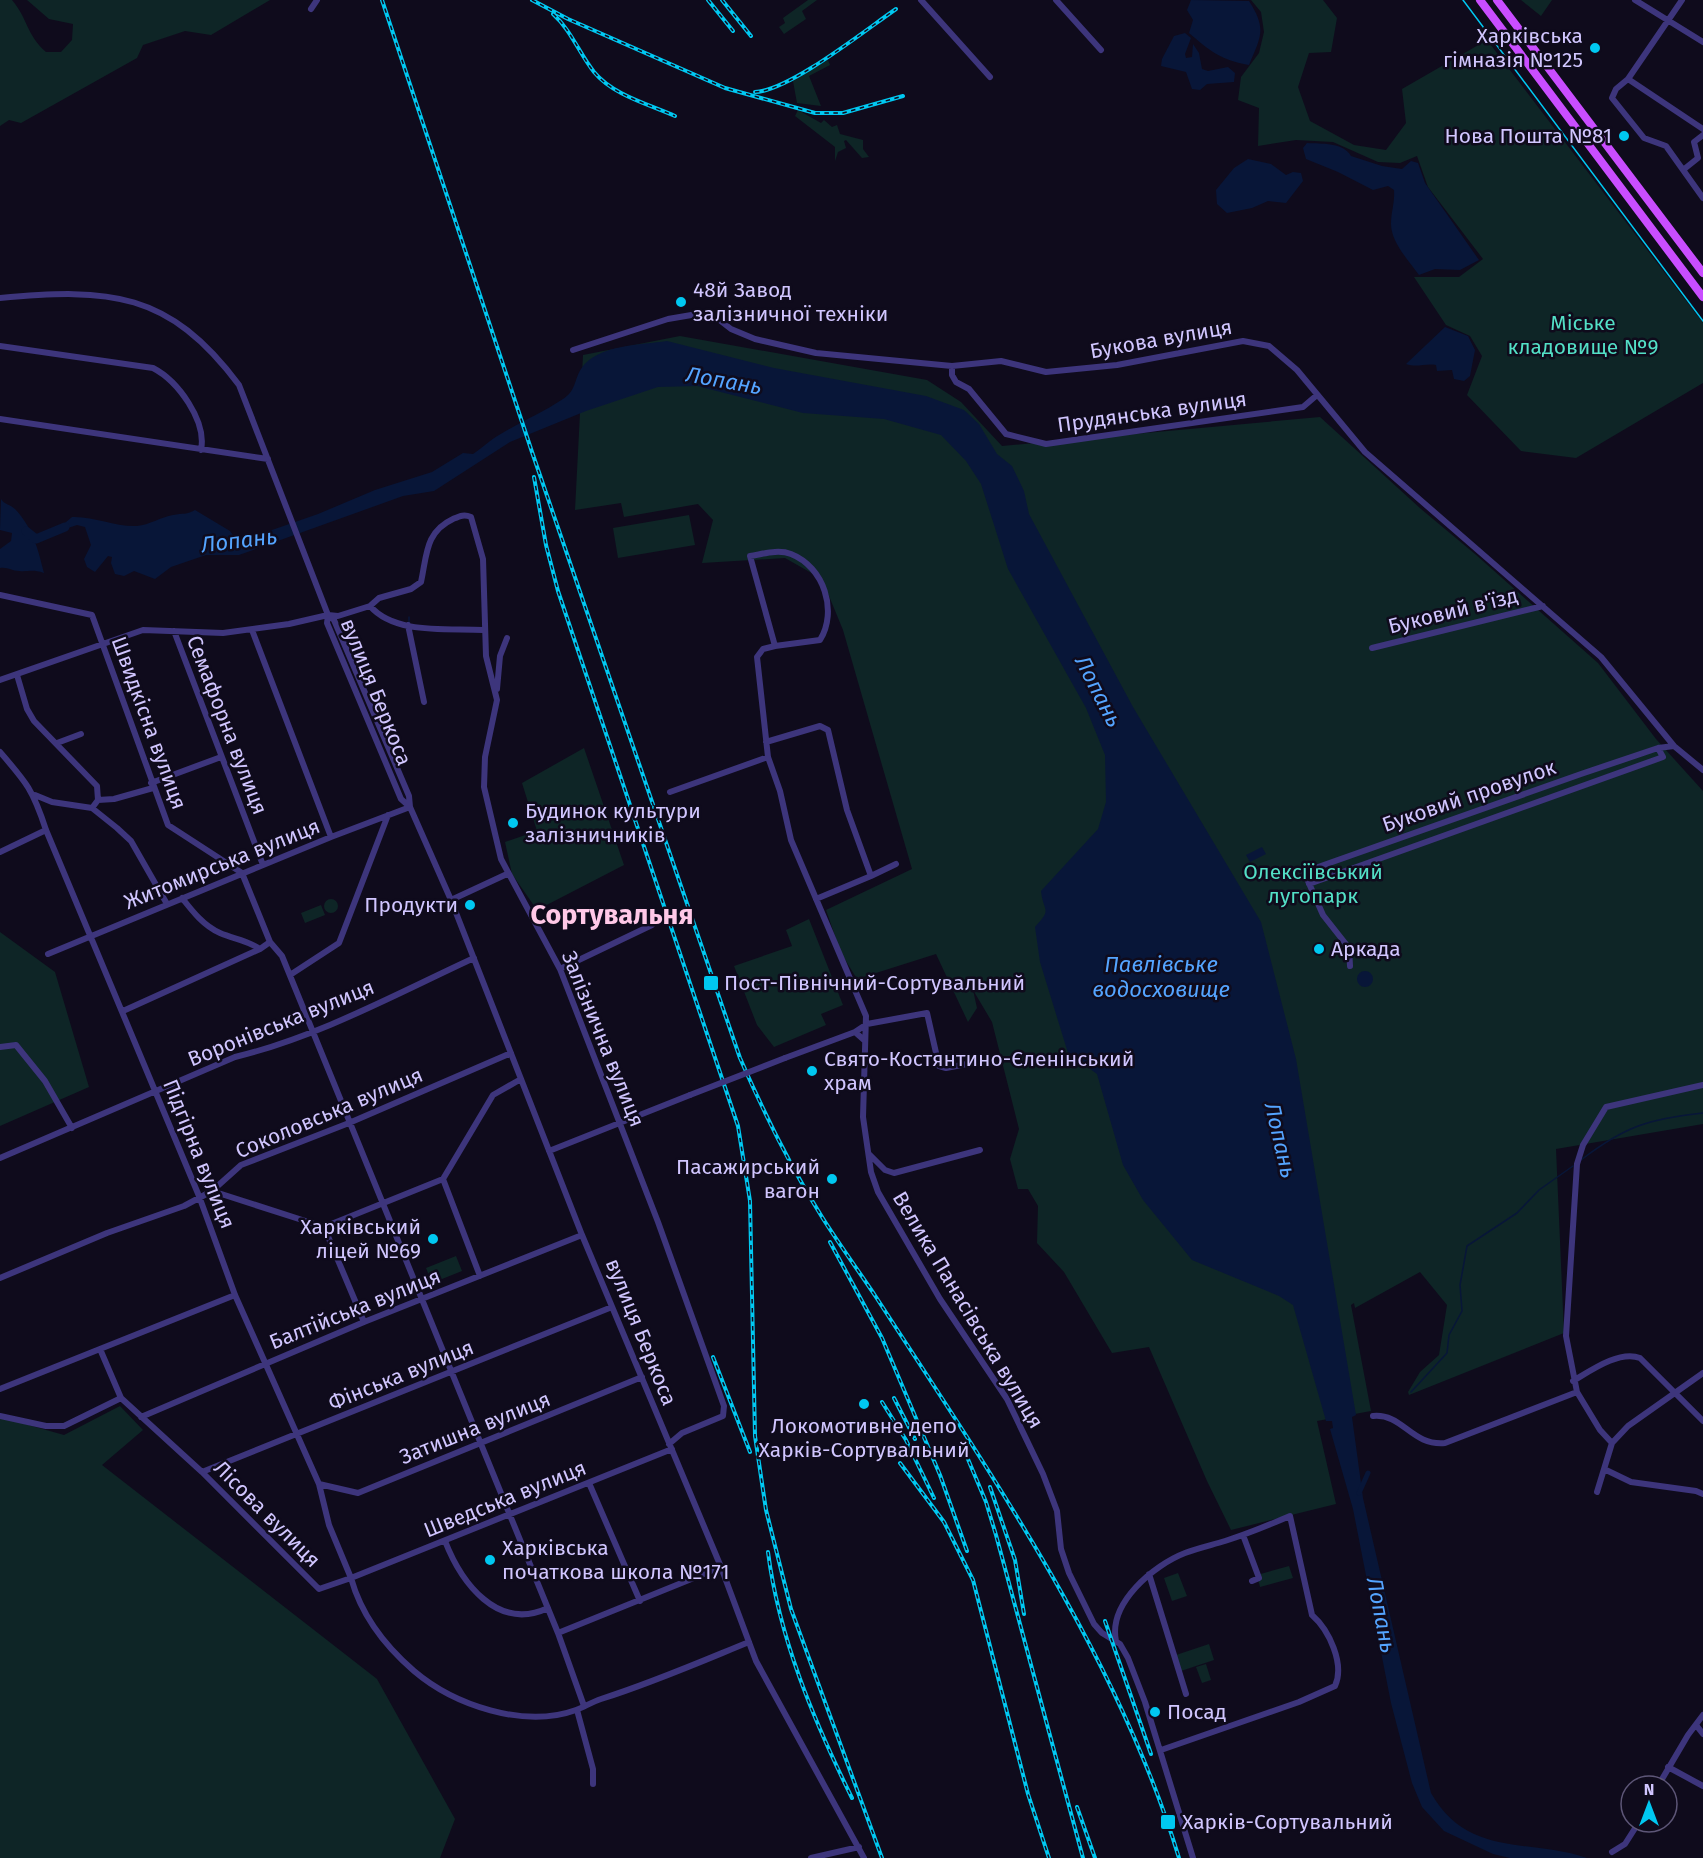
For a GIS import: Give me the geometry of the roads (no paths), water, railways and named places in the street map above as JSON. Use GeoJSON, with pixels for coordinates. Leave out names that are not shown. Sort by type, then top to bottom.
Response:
{"type":"FeatureCollection","features":[{"type":"Feature","properties":{"kind":"main road"},"geometry":{"type":"LineString","coordinates":[[1480,0],[1703,297]]}},
{"type":"Feature","properties":{"kind":"main road"},"geometry":{"type":"LineString","coordinates":[[1502,2],[1703,273]]}},
{"type":"Feature","properties":{"kind":"street"},"geometry":{"type":"LineString","coordinates":[[311,9],[317,0]]}},
{"type":"Feature","properties":{"kind":"street"},"geometry":{"type":"LineString","coordinates":[[921,0],[990,77]]}},
{"type":"Feature","properties":{"kind":"street"},"geometry":{"type":"LineString","coordinates":[[1056,0],[1101,50]]}},
{"type":"Feature","properties":{"kind":"street"},"geometry":{"type":"LineString","coordinates":[[1635,0],[1703,42]]}},
{"type":"Feature","properties":{"kind":"street"},"geometry":{"type":"LineString","coordinates":[[1682,0],[1628,79],[1614,91],[1613,102],[1644,138],[1665,146],[1703,198]]}},
{"type":"Feature","properties":{"kind":"street"},"geometry":{"type":"LineString","coordinates":[[1628,79],[1703,129]]}},
{"type":"Feature","properties":{"kind":"street"},"geometry":{"type":"LineString","coordinates":[[1683,170],[1701,159],[1694,142],[1703,135]]}},
{"type":"Feature","properties":{"kind":"street","name":"вулиця Беркоса"},"geometry":{"type":"LineString","coordinates":[[0,298],[53,293],[98,295],[141,303],[163,315],[217,356],[239,385],[328,615],[327,623],[401,800],[410,807],[451,900],[582,1235],[721,1567],[749,1642],[767,1684],[864,1858]]}},
{"type":"Feature","properties":{"kind":"street","name":"Букова вулиця"},"geometry":{"type":"LineString","coordinates":[[573,350],[668,319],[709,312],[731,329],[755,339],[795,349],[952,366],[1001,361],[1033,370],[1070,372],[1243,341],[1269,346],[1298,370],[1365,452],[1601,657],[1674,746],[1703,770]]}},
{"type":"Feature","properties":{"kind":"street"},"geometry":{"type":"LineString","coordinates":[[0,346],[153,368],[161,372],[182,393],[195,418],[202,433],[201,450]]}},
{"type":"Feature","properties":{"kind":"street","name":"Прудянська вулиця"},"geometry":{"type":"LineString","coordinates":[[952,366],[952,375],[956,382],[969,389],[1006,434],[1046,444],[1302,407],[1317,395]]}},
{"type":"Feature","properties":{"kind":"street"},"geometry":{"type":"LineString","coordinates":[[0,419],[268,459]]}},
{"type":"Feature","properties":{"kind":"street","name":"Залізнична вулиця"},"geometry":{"type":"LineString","coordinates":[[370,606],[379,598],[411,589],[421,582],[432,534],[438,526],[466,515],[474,521],[483,559],[483,630],[486,656],[496,693],[497,710],[485,757],[484,787],[494,832],[507,874],[560,969],[666,1242],[724,1406]]}},
{"type":"Feature","properties":{"kind":"street"},"geometry":{"type":"LineString","coordinates":[[781,552],[803,561],[820,581],[829,604],[829,617],[826,630],[820,640],[775,646],[750,556],[781,552]]}},
{"type":"Feature","properties":{"kind":"street","name":"Швидкісна вулиця"},"geometry":{"type":"LineString","coordinates":[[0,595],[84,611],[92,615],[168,825],[242,873]]}},
{"type":"Feature","properties":{"kind":"street"},"geometry":{"type":"LineString","coordinates":[[0,680],[103,642],[143,630],[223,633],[252,630],[328,615],[338,616],[370,606],[378,615],[395,624],[483,630]]}},
{"type":"Feature","properties":{"kind":"street","name":"Буковий в'їзд"},"geometry":{"type":"LineString","coordinates":[[1372,648],[1543,606]]}},
{"type":"Feature","properties":{"kind":"street"},"geometry":{"type":"LineString","coordinates":[[409,625],[424,702]]}},
{"type":"Feature","properties":{"kind":"street"},"geometry":{"type":"LineString","coordinates":[[252,630],[331,837]]}},
{"type":"Feature","properties":{"kind":"street","name":"Семафорна вулиця"},"geometry":{"type":"LineString","coordinates":[[174,631],[263,865]]}},
{"type":"Feature","properties":{"kind":"street"},"geometry":{"type":"LineString","coordinates":[[496,693],[500,656],[507,638]]}},
{"type":"Feature","properties":{"kind":"street","name":"Велика Панасівська вулиця"},"geometry":{"type":"LineString","coordinates":[[775,646],[763,649],[757,657],[768,757],[780,791],[791,840],[853,984],[867,1024],[864,1040],[863,1118],[871,1173],[878,1192],[940,1299],[1007,1399],[1032,1452],[1057,1510],[1066,1566],[1090,1617],[1102,1633],[1116,1641],[1128,1658],[1161,1750],[1193,1858]]}},
{"type":"Feature","properties":{"kind":"street"},"geometry":{"type":"LineString","coordinates":[[16,675],[27,709],[42,730],[97,786],[98,800],[92,808]]}},
{"type":"Feature","properties":{"kind":"street"},"geometry":{"type":"LineString","coordinates":[[766,742],[820,726],[828,730],[847,810],[871,876]]}},
{"type":"Feature","properties":{"kind":"street"},"geometry":{"type":"LineString","coordinates":[[57,743],[81,734]]}},
{"type":"Feature","properties":{"kind":"street","name":"Буковий провулок"},"geometry":{"type":"LineString","coordinates":[[1658,748],[1663,757],[1309,884],[1304,872],[1658,748],[1674,746]]}},
{"type":"Feature","properties":{"kind":"street","name":"Підгірна вулиця"},"geometry":{"type":"LineString","coordinates":[[0,752],[28,783],[35,795],[46,830],[92,935],[199,1196],[235,1295],[319,1484],[329,1525],[351,1578]]}},
{"type":"Feature","properties":{"kind":"street"},"geometry":{"type":"LineString","coordinates":[[98,800],[114,799],[221,757]]}},
{"type":"Feature","properties":{"kind":"street"},"geometry":{"type":"LineString","coordinates":[[670,792],[768,757]]}},
{"type":"Feature","properties":{"kind":"street"},"geometry":{"type":"LineString","coordinates":[[35,795],[52,802],[92,808],[131,841],[167,904]]}},
{"type":"Feature","properties":{"kind":"street","name":"Житомирська вулиця"},"geometry":{"type":"LineString","coordinates":[[48,954],[242,873],[410,807]]}},
{"type":"Feature","properties":{"kind":"street"},"geometry":{"type":"LineString","coordinates":[[290,975],[339,943],[388,815]]}},
{"type":"Feature","properties":{"kind":"street"},"geometry":{"type":"LineString","coordinates":[[0,852],[46,830]]}},
{"type":"Feature","properties":{"kind":"street"},"geometry":{"type":"LineString","coordinates":[[816,899],[896,864]]}},
{"type":"Feature","properties":{"kind":"street"},"geometry":{"type":"LineString","coordinates":[[242,873],[270,942],[282,956],[290,975],[548,1608],[584,1706]]}},
{"type":"Feature","properties":{"kind":"street"},"geometry":{"type":"LineString","coordinates":[[451,900],[507,874]]}},
{"type":"Feature","properties":{"kind":"street"},"geometry":{"type":"LineString","coordinates":[[1309,884],[1323,915],[1349,948],[1350,966]]}},
{"type":"Feature","properties":{"kind":"street"},"geometry":{"type":"LineString","coordinates":[[182,898],[205,924],[221,933],[247,941],[260,949]]}},
{"type":"Feature","properties":{"kind":"street"},"geometry":{"type":"LineString","coordinates":[[560,969],[652,925]]}},
{"type":"Feature","properties":{"kind":"street"},"geometry":{"type":"LineString","coordinates":[[123,1011],[260,949],[270,942]]}},
{"type":"Feature","properties":{"kind":"street","name":"Воронівська вулиця"},"geometry":{"type":"LineString","coordinates":[[0,1158],[235,1057],[268,1049],[312,1032],[474,958]]}},
{"type":"Feature","properties":{"kind":"street"},"geometry":{"type":"LineString","coordinates":[[549,1151],[855,1032],[867,1024],[927,1013],[939,1066],[946,1068],[972,1063]]}},
{"type":"Feature","properties":{"kind":"street"},"geometry":{"type":"LineString","coordinates":[[855,1032],[864,1040]]}},
{"type":"Feature","properties":{"kind":"street"},"geometry":{"type":"LineString","coordinates":[[0,1047],[12,1044],[19,1048],[45,1081],[72,1128]]}},
{"type":"Feature","properties":{"kind":"street","name":"Соколовська вулиця"},"geometry":{"type":"LineString","coordinates":[[0,1278],[107,1233],[184,1206],[212,1191],[241,1165],[349,1123],[511,1053]]}},
{"type":"Feature","properties":{"kind":"street"},"geometry":{"type":"LineString","coordinates":[[212,1191],[324,1227],[443,1179],[493,1095],[521,1079]]}},
{"type":"Feature","properties":{"kind":"street"},"geometry":{"type":"LineString","coordinates":[[1612,1443],[1600,1430],[1577,1392],[1573,1381],[1566,1336],[1576,1169],[1583,1145],[1606,1107],[1703,1085]]}},
{"type":"Feature","properties":{"kind":"street","name":"Велика Панасівська вулиця"},"geometry":{"type":"LineString","coordinates":[[868,1154],[885,1170],[894,1173],[980,1150]]}},
{"type":"Feature","properties":{"kind":"street"},"geometry":{"type":"LineString","coordinates":[[443,1179],[480,1276]]}},
{"type":"Feature","properties":{"kind":"street"},"geometry":{"type":"LineString","coordinates":[[324,1227],[364,1322]]}},
{"type":"Feature","properties":{"kind":"street","name":"Балтійська вулиця"},"geometry":{"type":"LineString","coordinates":[[141,1417],[364,1322],[582,1235]]}},
{"type":"Feature","properties":{"kind":"street"},"geometry":{"type":"LineString","coordinates":[[0,1389],[235,1295]]}},
{"type":"Feature","properties":{"kind":"street","name":"Фінська вулиця"},"geometry":{"type":"LineString","coordinates":[[202,1472],[612,1307]]}},
{"type":"Feature","properties":{"kind":"street","name":"Лісова вулиця"},"geometry":{"type":"LineString","coordinates":[[100,1349],[121,1398],[202,1472],[319,1588],[351,1578]]}},
{"type":"Feature","properties":{"kind":"street"},"geometry":{"type":"LineString","coordinates":[[1573,1381],[1598,1366],[1631,1355],[1640,1358],[1703,1421]]}},
{"type":"Feature","properties":{"kind":"street"},"geometry":{"type":"LineString","coordinates":[[1597,1492],[1612,1443],[1628,1426],[1703,1373]]}},
{"type":"Feature","properties":{"kind":"street","name":"Затишна вулиця"},"geometry":{"type":"LineString","coordinates":[[319,1484],[358,1493],[642,1377]]}},
{"type":"Feature","properties":{"kind":"street"},"geometry":{"type":"LineString","coordinates":[[1373,1416],[1383,1415],[1394,1420],[1422,1441],[1445,1443],[1577,1392]]}},
{"type":"Feature","properties":{"kind":"street"},"geometry":{"type":"LineString","coordinates":[[0,1416],[46,1426],[64,1426],[121,1398]]}},
{"type":"Feature","properties":{"kind":"street","name":"Шведська вулиця"},"geometry":{"type":"LineString","coordinates":[[351,1578],[510,1516],[670,1446],[682,1433],[723,1416],[724,1406]]}},
{"type":"Feature","properties":{"kind":"street"},"geometry":{"type":"LineString","coordinates":[[1604,1469],[1631,1482],[1703,1494]]}},
{"type":"Feature","properties":{"kind":"street"},"geometry":{"type":"LineString","coordinates":[[589,1483],[640,1600]]}},
{"type":"Feature","properties":{"kind":"street"},"geometry":{"type":"LineString","coordinates":[[1116,1641],[1115,1622],[1121,1610],[1149,1574],[1185,1553],[1243,1535],[1290,1516],[1312,1615],[1322,1623],[1326,1631],[1338,1661],[1340,1677],[1335,1686],[1299,1702],[1161,1750]]}},
{"type":"Feature","properties":{"kind":"street"},"geometry":{"type":"LineString","coordinates":[[1243,1535],[1259,1578],[1252,1581]]}},
{"type":"Feature","properties":{"kind":"street"},"geometry":{"type":"LineString","coordinates":[[445,1541],[464,1581],[492,1604],[525,1614],[535,1614],[548,1608]]}},
{"type":"Feature","properties":{"kind":"street"},"geometry":{"type":"LineString","coordinates":[[558,1633],[721,1567]]}},
{"type":"Feature","properties":{"kind":"street"},"geometry":{"type":"LineString","coordinates":[[1149,1574],[1186,1694]]}},
{"type":"Feature","properties":{"kind":"street"},"geometry":{"type":"LineString","coordinates":[[351,1578],[356,1598],[368,1620],[400,1659],[429,1684],[463,1701],[503,1714],[531,1715],[577,1710],[630,1691],[749,1642]]}},
{"type":"Feature","properties":{"kind":"street"},"geometry":{"type":"LineString","coordinates":[[577,1710],[593,1770],[593,1784]]}},
{"type":"Feature","properties":{"kind":"street"},"geometry":{"type":"LineString","coordinates":[[1664,1774],[1703,1715]]}},
{"type":"Feature","properties":{"kind":"street"},"geometry":{"type":"LineString","coordinates":[[1696,1725],[1703,1734]]}},
{"type":"Feature","properties":{"kind":"street"},"geometry":{"type":"LineString","coordinates":[[1668,1767],[1703,1786]]}},
{"type":"Feature","properties":{"kind":"street"},"geometry":{"type":"LineString","coordinates":[[1612,1852],[1625,1844],[1631,1834]]}},
{"type":"Feature","properties":{"kind":"street"},"geometry":{"type":"LineString","coordinates":[[811,1858],[859,1847]]}},
{"type":"Feature","properties":{"kind":"water"},"geometry":{"type":"Polygon","coordinates":[[[1191,0],[1249,1],[1258,19],[1260,33],[1249,65],[1216,54],[1189,33],[1193,20],[1187,10],[1191,0]]]}},
{"type":"Feature","properties":{"kind":"water"},"geometry":{"type":"Polygon","coordinates":[[[1185,33],[1191,38],[1185,54],[1186,58],[1192,57],[1193,44],[1199,53],[1202,69],[1208,71],[1228,67],[1235,73],[1234,82],[1207,84],[1200,90],[1192,89],[1186,72],[1161,66],[1162,59],[1174,36],[1185,33]]]}},
{"type":"Feature","properties":{"kind":"water"},"geometry":{"type":"Polygon","coordinates":[[[1307,143],[1338,146],[1351,156],[1382,166],[1402,169],[1411,161],[1418,163],[1425,183],[1479,260],[1460,270],[1435,269],[1419,275],[1394,238],[1391,220],[1394,190],[1388,186],[1373,190],[1306,159],[1303,148],[1307,143]]]}},
{"type":"Feature","properties":{"kind":"water"},"geometry":{"type":"Polygon","coordinates":[[[1248,159],[1271,164],[1286,175],[1293,172],[1301,173],[1303,181],[1286,203],[1268,201],[1252,208],[1227,213],[1217,204],[1216,190],[1234,168],[1248,159]]]}},
{"type":"Feature","properties":{"kind":"water"},"geometry":{"type":"Polygon","coordinates":[[[1445,327],[1468,336],[1475,350],[1470,376],[1464,381],[1454,379],[1452,370],[1437,371],[1436,365],[1406,364],[1445,327]]]}},
{"type":"Feature","properties":{"kind":"water","name":"Павлівське водосховище"},"geometry":{"type":"Polygon","coordinates":[[[667,341],[774,368],[926,396],[964,410],[979,424],[997,454],[1012,466],[1024,491],[1029,514],[1133,707],[1261,922],[1296,1059],[1356,1415],[1352,1417],[1363,1498],[1431,1793],[1446,1814],[1463,1828],[1481,1837],[1587,1858],[1510,1858],[1493,1854],[1444,1831],[1422,1807],[1412,1783],[1391,1703],[1353,1509],[1330,1429],[1333,1428],[1332,1421],[1326,1421],[1293,1305],[1279,1296],[1192,1260],[1143,1200],[1123,1165],[1097,1074],[1068,1053],[1040,962],[1035,927],[1046,910],[1041,891],[1098,829],[1106,802],[1105,755],[1086,708],[1008,569],[981,484],[966,461],[941,435],[884,419],[803,413],[697,386],[658,387],[586,411],[510,442],[434,491],[403,496],[239,555],[206,555],[171,567],[155,579],[134,571],[124,576],[115,574],[111,563],[112,557],[108,556],[95,572],[87,567],[84,559],[91,545],[85,527],[77,525],[53,533],[72,517],[137,526],[195,510],[230,531],[235,538],[246,539],[318,514],[375,490],[432,472],[463,453],[473,454],[496,437],[567,396],[573,389],[581,369],[598,355],[621,347],[667,341]]]}},
{"type":"Feature","properties":{"kind":"water"},"geometry":{"type":"Polygon","coordinates":[[[1,499],[15,509],[31,531],[44,573],[0,568],[0,549],[11,541],[12,533],[0,530],[1,499]]]}},
{"type":"Feature","properties":{"kind":"water"},"geometry":{"type":"Polygon","coordinates":[[[1262,847],[1266,854],[1250,862],[1246,855],[1262,847]]]}},
{"type":"Feature","properties":{"kind":"water"},"geometry":{"type":"Polygon","coordinates":[[[1362,971],[1368,971],[1373,979],[1371,985],[1362,987],[1357,982],[1357,976],[1362,971]]]}},
{"type":"Feature","properties":{"kind":"waterway","name":"Лопань"},"geometry":{"type":"LineString","coordinates":[[26,531],[36,539],[65,527]]}},
{"type":"Feature","properties":{"kind":"waterway"},"geometry":{"type":"LineString","coordinates":[[409,617],[409,624]]}},
{"type":"Feature","properties":{"kind":"waterway"},"geometry":{"type":"LineString","coordinates":[[1581,1160],[1611,1139],[1638,1126],[1667,1118],[1703,1113]]}},
{"type":"Feature","properties":{"kind":"waterway"},"geometry":{"type":"LineString","coordinates":[[1411,1392],[1447,1353],[1449,1335],[1462,1311],[1460,1285],[1467,1246],[1517,1213],[1539,1190],[1573,1166]]}},
{"type":"Feature","properties":{"kind":"waterway"},"geometry":{"type":"LineString","coordinates":[[1359,1493],[1368,1473]]}},
{"type":"Feature","properties":{"kind":"tram line"},"geometry":{"type":"LineString","coordinates":[[1463,0],[1703,321]]}},
{"type":"Feature","properties":{"kind":"railway"},"geometry":{"type":"LineString","coordinates":[[382,0],[532,452],[740,1058],[758,1099],[810,1198],[963,1430],[1047,1568],[1086,1638],[1122,1710],[1153,1783],[1179,1858]]}},
{"type":"Feature","properties":{"kind":"railway"},"geometry":{"type":"LineString","coordinates":[[532,0],[568,19],[725,88],[815,113],[843,113],[903,96]]}},
{"type":"Feature","properties":{"kind":"railway"},"geometry":{"type":"LineString","coordinates":[[708,0],[733,31]]}},
{"type":"Feature","properties":{"kind":"railway"},"geometry":{"type":"LineString","coordinates":[[722,0],[751,36]]}},
{"type":"Feature","properties":{"kind":"railway"},"geometry":{"type":"LineString","coordinates":[[755,92],[770,89],[806,71],[896,9]]}},
{"type":"Feature","properties":{"kind":"railway"},"geometry":{"type":"LineString","coordinates":[[553,14],[565,27],[589,65],[602,80],[621,93],[675,116]]}},
{"type":"Feature","properties":{"kind":"railway"},"geometry":{"type":"LineString","coordinates":[[534,477],[546,545],[558,591],[738,1126],[750,1201],[755,1436],[766,1510],[791,1609],[882,1858]]}},
{"type":"Feature","properties":{"kind":"railway"},"geometry":{"type":"LineString","coordinates":[[830,1242],[882,1338],[940,1475],[967,1551]]}},
{"type":"Feature","properties":{"kind":"railway"},"geometry":{"type":"LineString","coordinates":[[713,1357],[750,1452]]}},
{"type":"Feature","properties":{"kind":"railway"},"geometry":{"type":"LineString","coordinates":[[894,1398],[915,1439]]}},
{"type":"Feature","properties":{"kind":"railway"},"geometry":{"type":"LineString","coordinates":[[882,1402],[906,1440],[934,1498]]}},
{"type":"Feature","properties":{"kind":"railway"},"geometry":{"type":"LineString","coordinates":[[962,1445],[986,1502],[996,1535],[1083,1858]]}},
{"type":"Feature","properties":{"kind":"railway"},"geometry":{"type":"LineString","coordinates":[[900,1463],[944,1522],[973,1580],[1028,1794],[1049,1858]]}},
{"type":"Feature","properties":{"kind":"railway"},"geometry":{"type":"LineString","coordinates":[[990,1487],[1015,1560],[1024,1614]]}},
{"type":"Feature","properties":{"kind":"railway"},"geometry":{"type":"LineString","coordinates":[[768,1552],[780,1616],[789,1647],[824,1739],[852,1798]]}},
{"type":"Feature","properties":{"kind":"railway"},"geometry":{"type":"LineString","coordinates":[[1105,1621],[1151,1754]]}},
{"type":"Feature","properties":{"kind":"railway"},"geometry":{"type":"LineString","coordinates":[[1077,1807],[1095,1858]]}},
{"type":"Feature","properties":{"kind":"place","name":"Харківська гімназія №125"},"geometry":{"type":"Point","coordinates":[1595,48]}},
{"type":"Feature","properties":{"kind":"place","name":"Нова Пошта №81"},"geometry":{"type":"Point","coordinates":[1624,136]}},
{"type":"Feature","properties":{"kind":"place","name":"48й Завод залізничної техніки"},"geometry":{"type":"Point","coordinates":[681,302]}},
{"type":"Feature","properties":{"kind":"place","name":"Будинок культури залізничників"},"geometry":{"type":"Point","coordinates":[513,823]}},
{"type":"Feature","properties":{"kind":"place","name":"Продукти"},"geometry":{"type":"Point","coordinates":[470,905]}},
{"type":"Feature","properties":{"kind":"place","name":"Аркада"},"geometry":{"type":"Point","coordinates":[1319,949]}},
{"type":"Feature","properties":{"kind":"place","name":"Пост-Північний-Сортувальний"},"geometry":{"type":"Point","coordinates":[711,983]}},
{"type":"Feature","properties":{"kind":"place","name":"Свято-Костянтино-Єленінський храм"},"geometry":{"type":"Point","coordinates":[812,1071]}},
{"type":"Feature","properties":{"kind":"place","name":"Пасажирський вагон"},"geometry":{"type":"Point","coordinates":[832,1179]}},
{"type":"Feature","properties":{"kind":"place","name":"Харківський ліцей №69"},"geometry":{"type":"Point","coordinates":[433,1239]}},
{"type":"Feature","properties":{"kind":"place","name":"Локомотивне депо Харків-Сортувальний"},"geometry":{"type":"Point","coordinates":[864,1404]}},
{"type":"Feature","properties":{"kind":"place","name":"Харківська початкова школа №171"},"geometry":{"type":"Point","coordinates":[490,1560]}},
{"type":"Feature","properties":{"kind":"place","name":"Посад"},"geometry":{"type":"Point","coordinates":[1155,1712]}},
{"type":"Feature","properties":{"kind":"place","name":"Харків-Сортувальний"},"geometry":{"type":"Point","coordinates":[1168,1822]}},
{"type":"Feature","properties":{"kind":"district","name":"Сортувальня"},"geometry":{"type":"Point","coordinates":[612,915]}},
{"type":"Feature","properties":{"kind":"park label","name":"Міське кладовище №9"},"geometry":{"type":"Point","coordinates":[1583,335]}},
{"type":"Feature","properties":{"kind":"park label","name":"Олексіївський лугопарк"},"geometry":{"type":"Point","coordinates":[1313,884]}}]}
